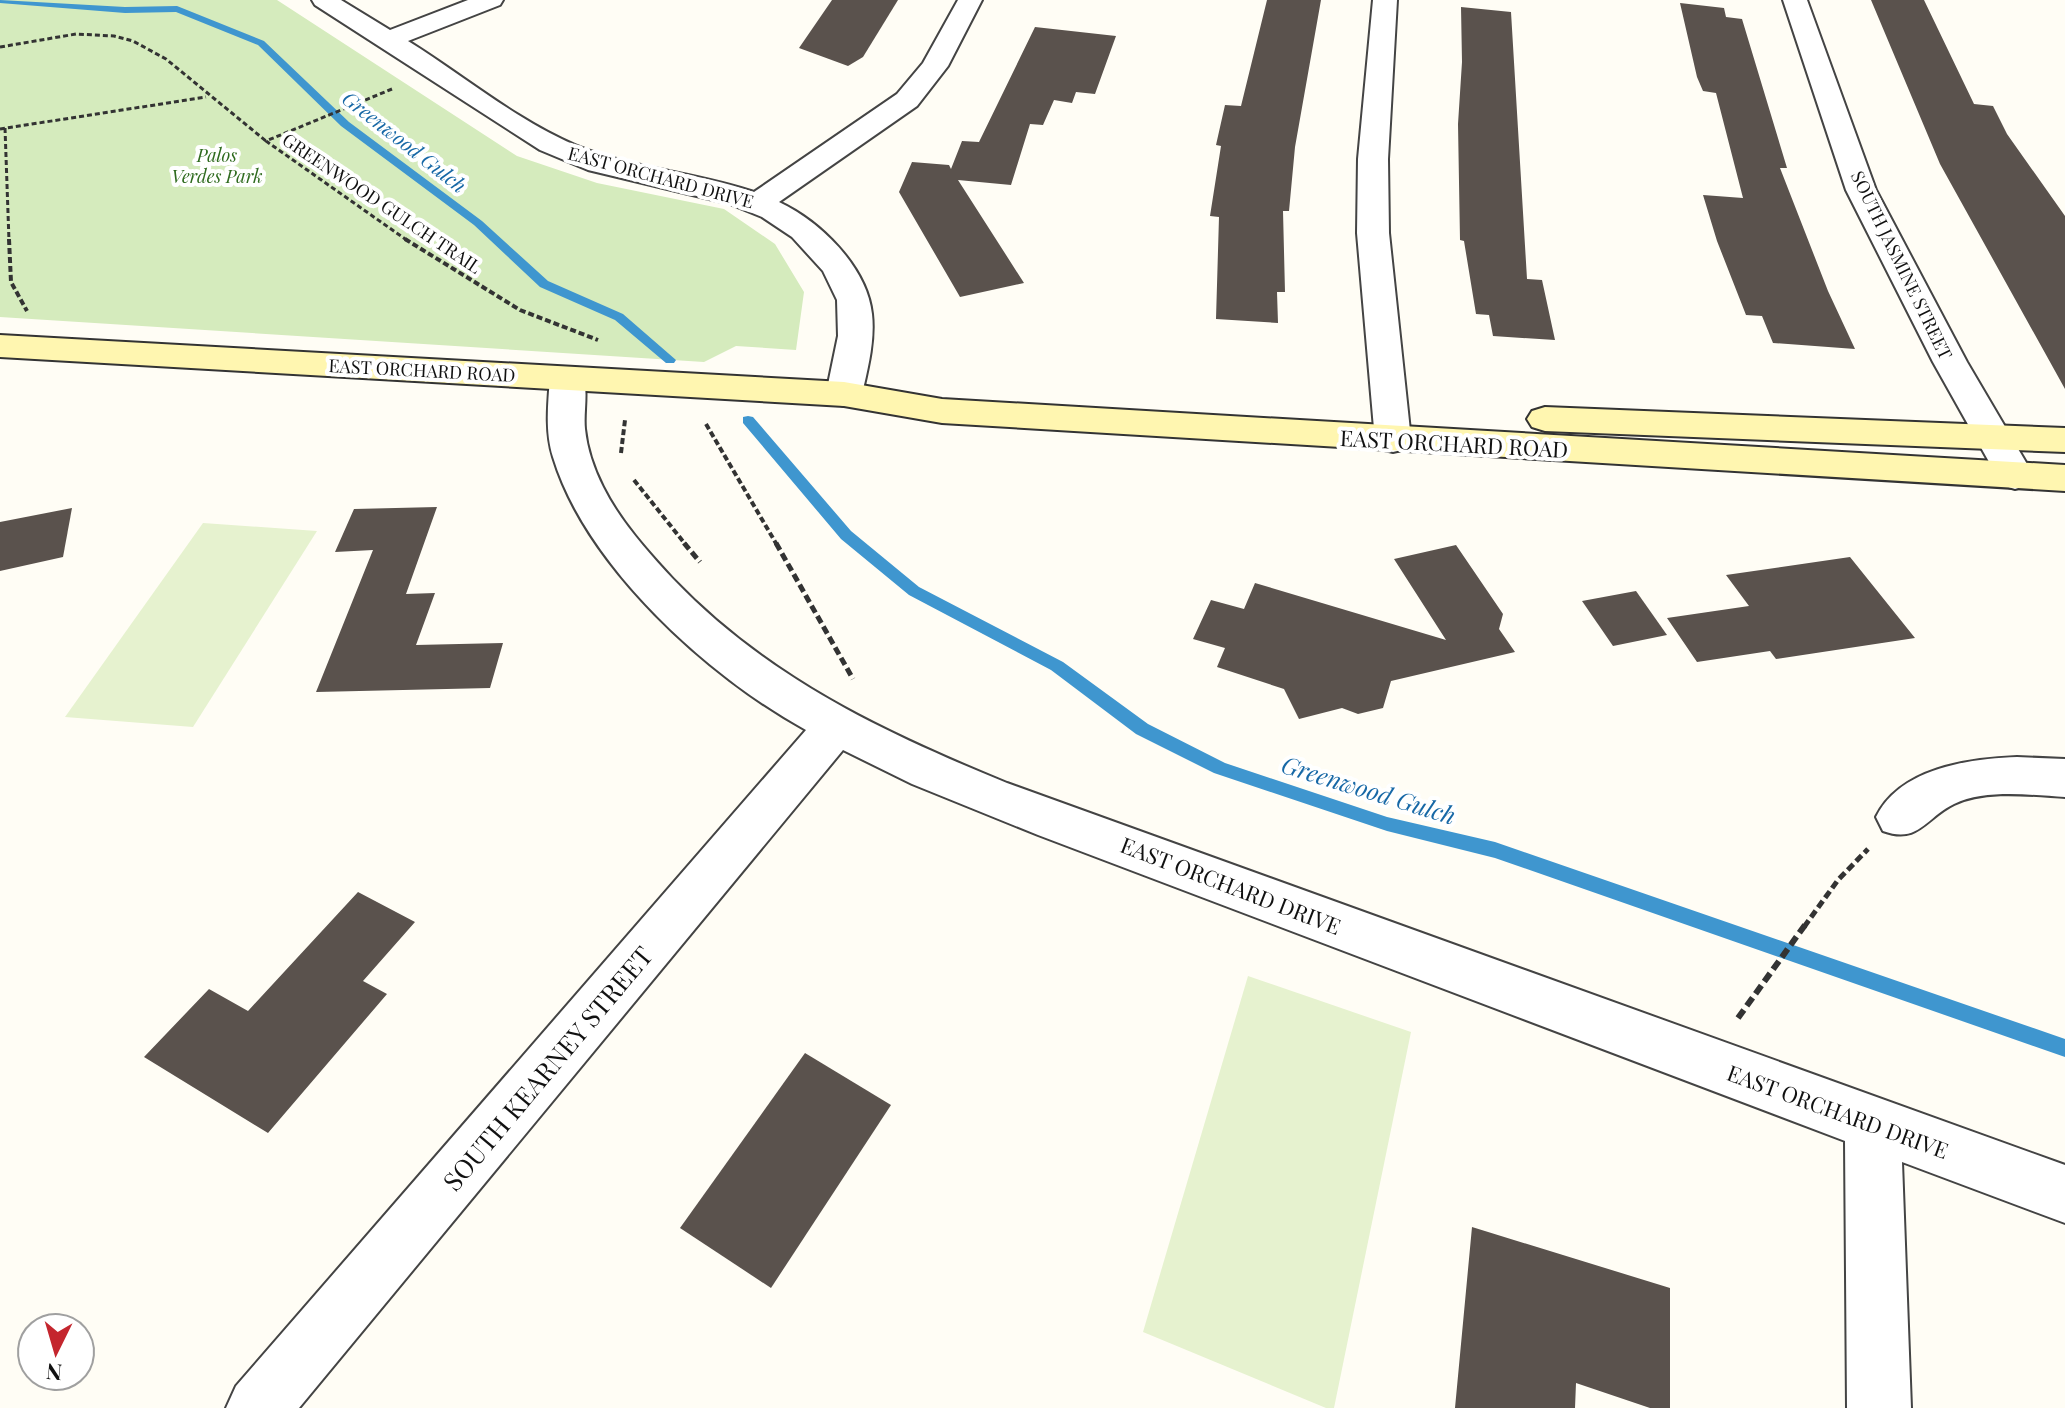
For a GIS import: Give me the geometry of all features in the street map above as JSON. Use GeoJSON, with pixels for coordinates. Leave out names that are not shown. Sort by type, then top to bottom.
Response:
{"type":"FeatureCollection","features":[{"type":"Feature","properties":{"kind":"main road","name":"EAST ORCHARD ROAD"},"geometry":{"type":"LineString","coordinates":[[14,347],[844,394],[942,411],[1392,426],[1994,436],[2065,440]]}},
{"type":"Feature","properties":{"kind":"main road","name":"EAST ORCHARD ROAD"},"geometry":{"type":"LineString","coordinates":[[1392,426],[2065,478]]}},
{"type":"Feature","properties":{"kind":"street","name":"EAST ORCHARD DRIVE"},"geometry":{"type":"LineString","coordinates":[[324,0],[521,127],[564,151],[623,170],[719,190],[758,203],[774,210],[811,236],[850,288],[856,330],[844,394]]}},
{"type":"Feature","properties":{"kind":"street"},"geometry":{"type":"LineString","coordinates":[[388,40],[491,0]]}},
{"type":"Feature","properties":{"kind":"street"},"geometry":{"type":"LineString","coordinates":[[758,203],[907,100],[935,66],[970,0]]}},
{"type":"Feature","properties":{"kind":"street"},"geometry":{"type":"LineString","coordinates":[[1385,0],[1373,201],[1375,265],[1392,426]]}},
{"type":"Feature","properties":{"kind":"street","name":"SOUTH JASMINE STREET"},"geometry":{"type":"LineString","coordinates":[[1795,0],[1861,190],[1938,339],[2015,476]]}},
{"type":"Feature","properties":{"kind":"street","name":"EAST ORCHARD DRIVE"},"geometry":{"type":"LineString","coordinates":[[568,378],[566,436],[572,462],[604,521],[674,605],[750,673],[845,704],[995,796],[2065,1194]]}},
{"type":"Feature","properties":{"kind":"street","name":"SOUTH KEARNEY STREET"},"geometry":{"type":"LineString","coordinates":[[258,1408],[845,704]]}},
{"type":"Feature","properties":{"kind":"street"},"geometry":{"type":"LineString","coordinates":[[1900,817],[1937,790],[1980,780],[2039,776],[2065,778]]}},
{"type":"Feature","properties":{"kind":"street"},"geometry":{"type":"LineString","coordinates":[[1873,1124],[1879,1408]]}},
{"type":"Feature","properties":{"kind":"path"},"geometry":{"type":"LineString","coordinates":[[0,47],[67,34],[115,37],[150,49],[266,141]]}},
{"type":"Feature","properties":{"kind":"path"},"geometry":{"type":"LineString","coordinates":[[14,347],[34,323],[11,282],[2,129],[207,96]]}},
{"type":"Feature","properties":{"kind":"path","name":"GREENWOOD GULCH TRAIL"},"geometry":{"type":"LineString","coordinates":[[266,141],[354,103]]}},
{"type":"Feature","properties":{"kind":"path","name":"GREENWOOD GULCH TRAIL"},"geometry":{"type":"LineString","coordinates":[[266,141],[412,244],[543,321]]}},
{"type":"Feature","properties":{"kind":"path"},"geometry":{"type":"LineString","coordinates":[[624,462],[621,435],[628,410]]}},
{"type":"Feature","properties":{"kind":"path"},"geometry":{"type":"LineString","coordinates":[[702,418],[733,466],[845,704]]}},
{"type":"Feature","properties":{"kind":"path"},"geometry":{"type":"LineString","coordinates":[[627,471],[705,569]]}},
{"type":"Feature","properties":{"kind":"path"},"geometry":{"type":"LineString","coordinates":[[1755,995],[1838,880]]}},
{"type":"Feature","properties":{"kind":"green space","name":"Palos Verdes Park"},"geometry":{"type":"Polygon","coordinates":[[[0,0],[277,0],[517,156],[597,183],[724,209],[775,244],[804,292],[796,350],[736,346],[704,362],[0,317],[0,0]]]}},
{"type":"Feature","properties":{"kind":"green space"},"geometry":{"type":"Polygon","coordinates":[[[203,523],[317,531],[193,727],[65,717],[203,523]]]}},
{"type":"Feature","properties":{"kind":"green space"},"geometry":{"type":"Polygon","coordinates":[[[1248,976],[1411,1032],[1334,1408],[1326,1408],[1143,1332],[1248,976]]]}},
{"type":"Feature","properties":{"kind":"building"},"geometry":{"type":"Polygon","coordinates":[[[832,0],[898,0],[863,57],[848,66],[799,48],[832,0]]]}},
{"type":"Feature","properties":{"kind":"building"},"geometry":{"type":"Polygon","coordinates":[[[1267,0],[1321,0],[1295,147],[1289,211],[1283,211],[1285,292],[1277,292],[1278,323],[1216,319],[1219,217],[1210,216],[1221,146],[1216,145],[1225,105],[1241,106],[1267,0]]]}},
{"type":"Feature","properties":{"kind":"building"},"geometry":{"type":"Polygon","coordinates":[[[1871,0],[1924,0],[1974,104],[1993,106],[2007,134],[2065,216],[2065,389],[1940,164],[1871,0]]]}},
{"type":"Feature","properties":{"kind":"building"},"geometry":{"type":"Polygon","coordinates":[[[1680,3],[1724,8],[1726,17],[1742,19],[1787,168],[1780,168],[1828,291],[1855,349],[1773,343],[1762,316],[1746,315],[1703,195],[1743,198],[1716,93],[1703,91],[1697,77],[1680,3]]]}},
{"type":"Feature","properties":{"kind":"building"},"geometry":{"type":"Polygon","coordinates":[[[1461,7],[1511,12],[1527,279],[1542,280],[1555,340],[1493,336],[1489,315],[1476,314],[1464,241],[1460,240],[1458,124],[1462,62],[1461,7]]]}},
{"type":"Feature","properties":{"kind":"building"},"geometry":{"type":"Polygon","coordinates":[[[1035,27],[1116,36],[1095,94],[1076,92],[1072,103],[1054,100],[1043,125],[1030,124],[1011,185],[958,180],[1024,283],[960,297],[899,192],[912,162],[949,165],[951,169],[962,141],[979,142],[1035,27]]]}},
{"type":"Feature","properties":{"kind":"building"},"geometry":{"type":"Polygon","coordinates":[[[437,507],[406,594],[435,593],[416,645],[503,643],[490,688],[316,692],[373,550],[335,552],[354,509],[437,507]]]}},
{"type":"Feature","properties":{"kind":"building"},"geometry":{"type":"Polygon","coordinates":[[[72,508],[63,557],[0,571],[0,522],[72,508]]]}},
{"type":"Feature","properties":{"kind":"building"},"geometry":{"type":"Polygon","coordinates":[[[1456,545],[1503,614],[1499,629],[1515,652],[1391,681],[1383,708],[1358,714],[1342,708],[1299,719],[1284,689],[1217,667],[1225,648],[1193,639],[1211,600],[1244,609],[1255,583],[1446,640],[1394,559],[1456,545]]]}},
{"type":"Feature","properties":{"kind":"building"},"geometry":{"type":"Polygon","coordinates":[[[1850,557],[1915,638],[1776,659],[1770,651],[1697,662],[1667,618],[1749,606],[1726,575],[1850,557]]]}},
{"type":"Feature","properties":{"kind":"building"},"geometry":{"type":"Polygon","coordinates":[[[1636,591],[1667,635],[1613,646],[1582,601],[1636,591]]]}},
{"type":"Feature","properties":{"kind":"building"},"geometry":{"type":"Polygon","coordinates":[[[358,892],[415,922],[363,981],[387,994],[268,1133],[144,1057],[209,989],[248,1011],[358,892]]]}},
{"type":"Feature","properties":{"kind":"building"},"geometry":{"type":"Polygon","coordinates":[[[805,1053],[891,1105],[771,1288],[680,1228],[805,1053]]]}},
{"type":"Feature","properties":{"kind":"building"},"geometry":{"type":"Polygon","coordinates":[[[1472,1227],[1670,1288],[1670,1408],[1650,1408],[1576,1383],[1575,1408],[1455,1408],[1472,1227]]]}},
{"type":"Feature","properties":{"kind":"waterway","name":"Greenwood Gulch"},"geometry":{"type":"LineString","coordinates":[[0,0],[125,10],[177,9],[261,43],[345,124],[478,223],[544,284],[619,317],[670,360]]}},
{"type":"Feature","properties":{"kind":"waterway","name":"Greenwood Gulch"},"geometry":{"type":"LineString","coordinates":[[748,420],[846,535],[914,591],[1057,666],[1142,729],[1220,768],[1387,824],[1495,850],[2065,1048]]}}]}
